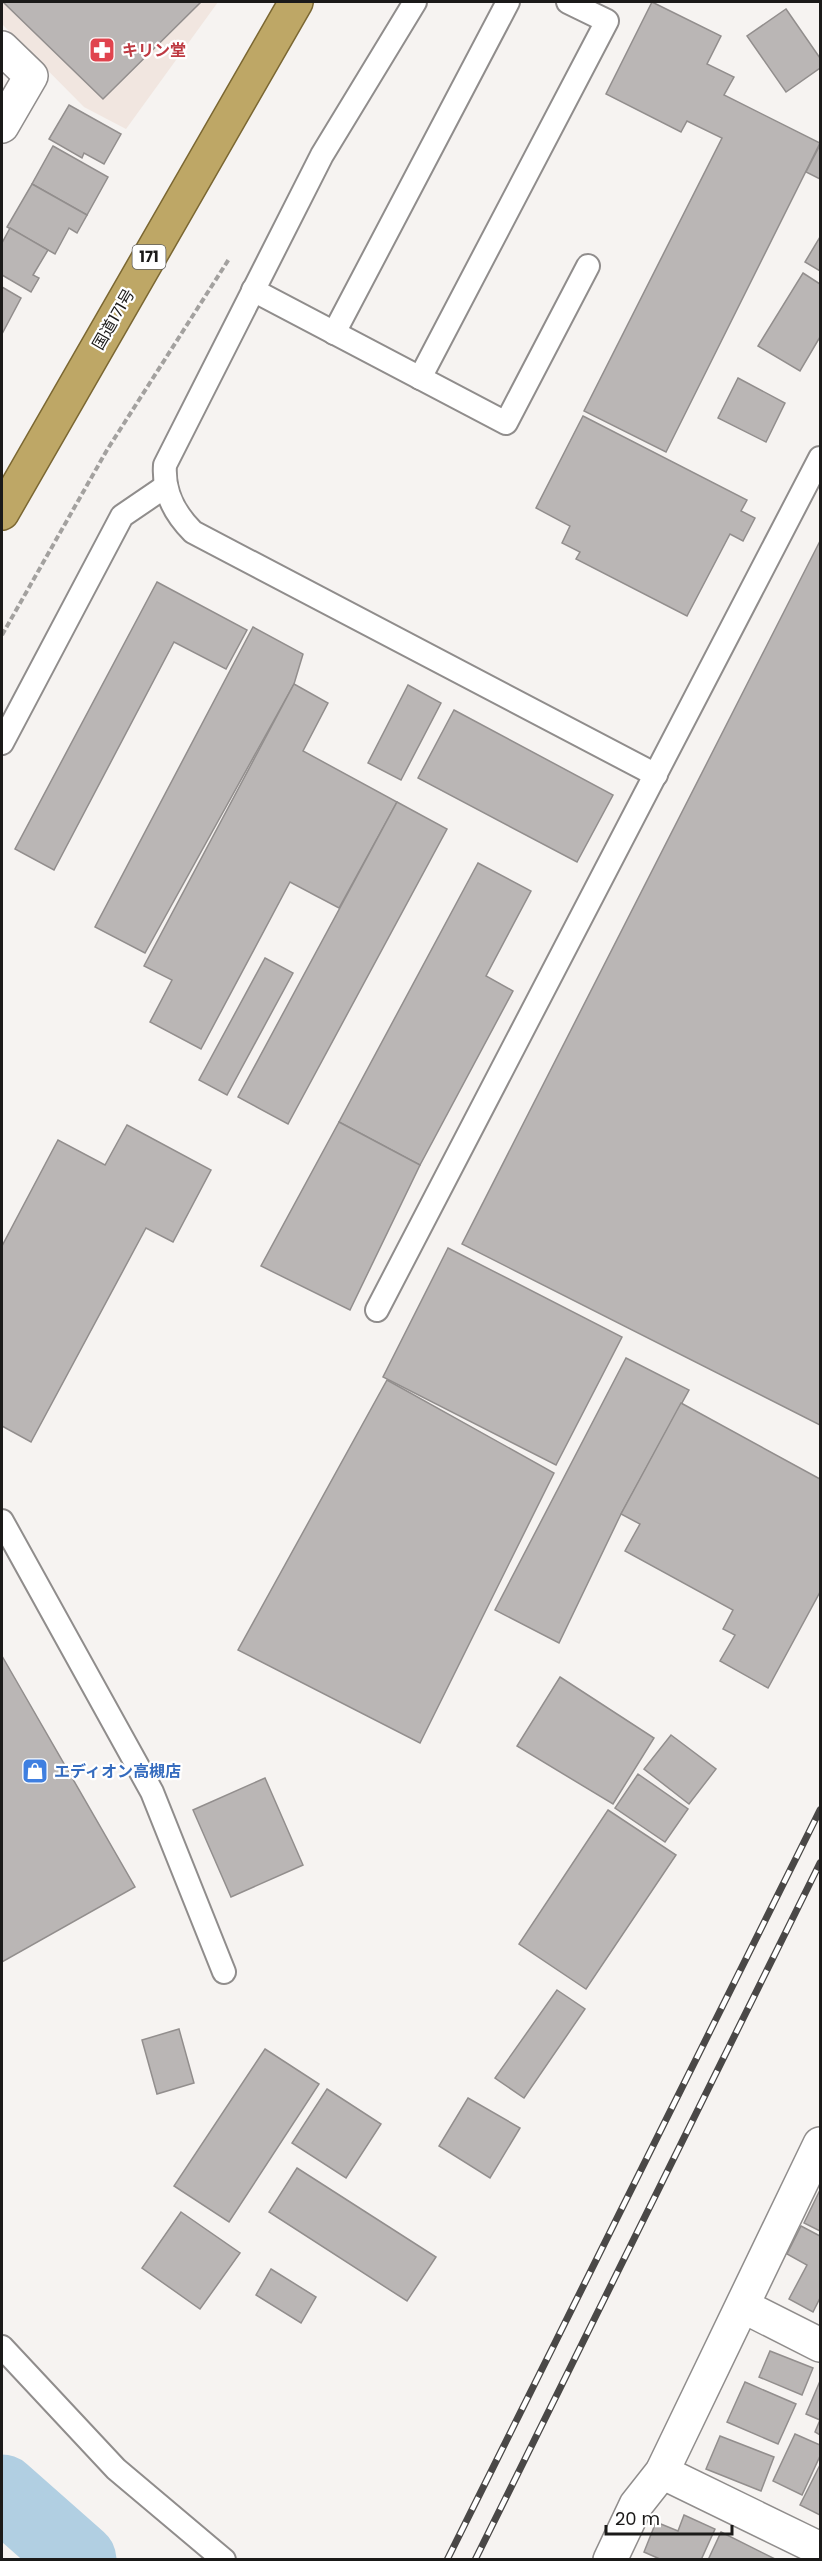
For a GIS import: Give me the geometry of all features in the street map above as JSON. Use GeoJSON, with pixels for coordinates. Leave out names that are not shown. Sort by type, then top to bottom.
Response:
{"type":"FeatureCollection","features":[{"type":"Feature","properties":{"kind":"highway","name":"国道171号"},"geometry":{"type":"LineString","coordinates":[[2,513],[296,2]]}},
{"type":"Feature","properties":{"kind":"street"},"geometry":{"type":"LineString","coordinates":[[2,48],[31,76],[2,126]]}},
{"type":"Feature","properties":{"kind":"street"},"geometry":{"type":"LineString","coordinates":[[610,2559],[636,2505],[662,2472],[820,2144]]}},
{"type":"Feature","properties":{"kind":"street"},"geometry":{"type":"LineString","coordinates":[[743,2306],[820,2345]]}},
{"type":"Feature","properties":{"kind":"street"},"geometry":{"type":"LineString","coordinates":[[662,2472],[820,2549]]}},
{"type":"Feature","properties":{"kind":"lane"},"geometry":{"type":"LineString","coordinates":[[415,2],[322,155],[165,465],[166,486],[178,516],[193,532],[656,775]]}},
{"type":"Feature","properties":{"kind":"lane"},"geometry":{"type":"LineString","coordinates":[[334,333],[508,2]]}},
{"type":"Feature","properties":{"kind":"lane"},"geometry":{"type":"LineString","coordinates":[[420,378],[607,21],[568,2]]}},
{"type":"Feature","properties":{"kind":"lane"},"geometry":{"type":"LineString","coordinates":[[253,290],[506,423],[588,266]]}},
{"type":"Feature","properties":{"kind":"lane"},"geometry":{"type":"LineString","coordinates":[[377,1310],[820,458]]}},
{"type":"Feature","properties":{"kind":"lane"},"geometry":{"type":"LineString","coordinates":[[2,743],[122,516],[166,486]]}},
{"type":"Feature","properties":{"kind":"lane"},"geometry":{"type":"LineString","coordinates":[[2,1521],[152,1792],[224,1972]]}},
{"type":"Feature","properties":{"kind":"lane"},"geometry":{"type":"LineString","coordinates":[[2,2347],[116,2469],[224,2559]]}},
{"type":"Feature","properties":{"kind":"path"},"geometry":{"type":"LineString","coordinates":[[2,634],[107,450],[230,258]]}},
{"type":"Feature","properties":{"kind":"shaded area","name":"キリン堂"},"geometry":{"type":"Polygon","coordinates":[[[2,2],[218,2],[126,129],[84,107],[2,24],[2,2]]]}},
{"type":"Feature","properties":{"kind":"building","name":"キリン堂"},"geometry":{"type":"Polygon","coordinates":[[[3,2],[201,2],[103,99],[3,2]]]}},
{"type":"Feature","properties":{"kind":"building"},"geometry":{"type":"Polygon","coordinates":[[[652,2],[721,36],[707,64],[734,77],[724,95],[820,143],[666,452],[584,411],[722,138],[687,121],[681,132],[606,94],[652,2]]]}},
{"type":"Feature","properties":{"kind":"building"},"geometry":{"type":"Polygon","coordinates":[[[786,9],[820,58],[820,68],[786,92],[747,36],[786,9]]]}},
{"type":"Feature","properties":{"kind":"building"},"geometry":{"type":"Polygon","coordinates":[[[69,105],[121,134],[104,164],[84,153],[82,158],[49,139],[69,105]]]}},
{"type":"Feature","properties":{"kind":"building"},"geometry":{"type":"Polygon","coordinates":[[[820,145],[820,179],[806,172],[820,145]]]}},
{"type":"Feature","properties":{"kind":"building"},"geometry":{"type":"Polygon","coordinates":[[[53,146],[108,177],[87,215],[32,184],[53,146]]]}},
{"type":"Feature","properties":{"kind":"building"},"geometry":{"type":"Polygon","coordinates":[[[32,184],[87,215],[77,233],[69,228],[55,254],[7,227],[32,184]]]}},
{"type":"Feature","properties":{"kind":"building"},"geometry":{"type":"Polygon","coordinates":[[[10,228],[48,250],[33,275],[39,278],[31,292],[2,275],[2,243],[10,228]]]}},
{"type":"Feature","properties":{"kind":"building"},"geometry":{"type":"Polygon","coordinates":[[[820,237],[820,271],[805,262],[820,237]]]}},
{"type":"Feature","properties":{"kind":"building"},"geometry":{"type":"Polygon","coordinates":[[[803,273],[820,284],[820,337],[800,371],[758,346],[803,273]]]}},
{"type":"Feature","properties":{"kind":"building"},"geometry":{"type":"Polygon","coordinates":[[[2,287],[21,298],[2,334],[2,287]]]}},
{"type":"Feature","properties":{"kind":"building"},"geometry":{"type":"Polygon","coordinates":[[[738,378],[785,403],[766,442],[718,418],[738,378]]]}},
{"type":"Feature","properties":{"kind":"building"},"geometry":{"type":"Polygon","coordinates":[[[583,416],[747,500],[741,511],[755,518],[743,541],[730,534],[687,616],[576,559],[580,552],[562,543],[570,526],[536,508],[583,416]]]}},
{"type":"Feature","properties":{"kind":"building"},"geometry":{"type":"Polygon","coordinates":[[[820,541],[820,1425],[462,1244],[820,541]]]}},
{"type":"Feature","properties":{"kind":"building"},"geometry":{"type":"Polygon","coordinates":[[[157,582],[247,630],[226,669],[174,642],[54,870],[15,849],[157,582]]]}},
{"type":"Feature","properties":{"kind":"building"},"geometry":{"type":"Polygon","coordinates":[[[253,627],[303,654],[294,684],[145,953],[95,927],[253,627]]]}},
{"type":"Feature","properties":{"kind":"building"},"geometry":{"type":"Polygon","coordinates":[[[294,684],[328,703],[303,751],[397,802],[339,908],[290,882],[201,1049],[150,1022],[172,980],[144,966],[294,684]]]}},
{"type":"Feature","properties":{"kind":"building"},"geometry":{"type":"Polygon","coordinates":[[[408,685],[441,703],[401,780],[368,763],[408,685]]]}},
{"type":"Feature","properties":{"kind":"building"},"geometry":{"type":"Polygon","coordinates":[[[454,710],[613,795],[577,862],[418,778],[454,710]]]}},
{"type":"Feature","properties":{"kind":"building"},"geometry":{"type":"Polygon","coordinates":[[[397,802],[447,829],[288,1124],[238,1097],[397,802]]]}},
{"type":"Feature","properties":{"kind":"building"},"geometry":{"type":"Polygon","coordinates":[[[478,863],[531,891],[486,976],[513,991],[420,1165],[339,1122],[478,863]]]}},
{"type":"Feature","properties":{"kind":"building"},"geometry":{"type":"Polygon","coordinates":[[[265,958],[293,973],[227,1095],[199,1080],[265,958]]]}},
{"type":"Feature","properties":{"kind":"building"},"geometry":{"type":"Polygon","coordinates":[[[339,1122],[420,1165],[350,1310],[261,1266],[339,1122]]]}},
{"type":"Feature","properties":{"kind":"building"},"geometry":{"type":"Polygon","coordinates":[[[127,1125],[211,1170],[173,1242],[146,1228],[31,1442],[2,1426],[2,1246],[58,1140],[105,1165],[127,1125]]]}},
{"type":"Feature","properties":{"kind":"building"},"geometry":{"type":"Polygon","coordinates":[[[448,1248],[622,1337],[556,1465],[383,1377],[448,1248]]]}},
{"type":"Feature","properties":{"kind":"building"},"geometry":{"type":"Polygon","coordinates":[[[626,1358],[689,1390],[621,1514],[559,1643],[495,1610],[626,1358]]]}},
{"type":"Feature","properties":{"kind":"building"},"geometry":{"type":"Polygon","coordinates":[[[387,1380],[554,1473],[420,1743],[238,1650],[387,1380]]]}},
{"type":"Feature","properties":{"kind":"building"},"geometry":{"type":"Polygon","coordinates":[[[681,1403],[820,1479],[820,1592],[768,1688],[720,1661],[735,1635],[723,1629],[733,1610],[625,1551],[640,1524],[621,1514],[681,1403]]]}},
{"type":"Feature","properties":{"kind":"building","name":"エディオン高槻店"},"geometry":{"type":"Polygon","coordinates":[[[2,1656],[135,1887],[2,1962],[2,1656]]]}},
{"type":"Feature","properties":{"kind":"building"},"geometry":{"type":"Polygon","coordinates":[[[560,1677],[654,1738],[613,1804],[517,1746],[560,1677]]]}},
{"type":"Feature","properties":{"kind":"building"},"geometry":{"type":"Polygon","coordinates":[[[671,1735],[716,1769],[689,1804],[644,1769],[671,1735]]]}},
{"type":"Feature","properties":{"kind":"building"},"geometry":{"type":"Polygon","coordinates":[[[638,1774],[688,1809],[665,1842],[615,1808],[638,1774]]]}},
{"type":"Feature","properties":{"kind":"building"},"geometry":{"type":"Polygon","coordinates":[[[265,1778],[303,1865],[231,1897],[193,1810],[265,1778]]]}},
{"type":"Feature","properties":{"kind":"building"},"geometry":{"type":"Polygon","coordinates":[[[608,1810],[676,1855],[586,1989],[519,1944],[608,1810]]]}},
{"type":"Feature","properties":{"kind":"building"},"geometry":{"type":"Polygon","coordinates":[[[557,1990],[585,2009],[524,2098],[495,2078],[557,1990]]]}},
{"type":"Feature","properties":{"kind":"building"},"geometry":{"type":"Polygon","coordinates":[[[179,2029],[194,2083],[157,2094],[142,2040],[179,2029]]]}},
{"type":"Feature","properties":{"kind":"building"},"geometry":{"type":"Polygon","coordinates":[[[265,2049],[319,2084],[229,2222],[174,2186],[265,2049]]]}},
{"type":"Feature","properties":{"kind":"building"},"geometry":{"type":"Polygon","coordinates":[[[327,2089],[381,2124],[346,2178],[292,2143],[327,2089]]]}},
{"type":"Feature","properties":{"kind":"building"},"geometry":{"type":"Polygon","coordinates":[[[468,2098],[520,2128],[490,2178],[439,2146],[468,2098]]]}},
{"type":"Feature","properties":{"kind":"building"},"geometry":{"type":"Polygon","coordinates":[[[297,2168],[436,2257],[407,2301],[269,2212],[297,2168]]]}},
{"type":"Feature","properties":{"kind":"building"},"geometry":{"type":"Polygon","coordinates":[[[820,2193],[820,2231],[804,2223],[820,2193]]]}},
{"type":"Feature","properties":{"kind":"building"},"geometry":{"type":"Polygon","coordinates":[[[181,2212],[240,2253],[200,2309],[142,2268],[181,2212]]]}},
{"type":"Feature","properties":{"kind":"building"},"geometry":{"type":"Polygon","coordinates":[[[801,2226],[820,2236],[820,2298],[813,2312],[789,2299],[807,2265],[787,2254],[801,2226]]]}},
{"type":"Feature","properties":{"kind":"building"},"geometry":{"type":"Polygon","coordinates":[[[271,2269],[316,2297],[301,2323],[256,2295],[271,2269]]]}},
{"type":"Feature","properties":{"kind":"building"},"geometry":{"type":"Polygon","coordinates":[[[770,2351],[813,2368],[802,2395],[759,2377],[770,2351]]]}},
{"type":"Feature","properties":{"kind":"building"},"geometry":{"type":"Polygon","coordinates":[[[820,2381],[820,2420],[806,2414],[820,2381]]]}},
{"type":"Feature","properties":{"kind":"building"},"geometry":{"type":"Polygon","coordinates":[[[745,2382],[796,2404],[778,2444],[727,2422],[745,2382]]]}},
{"type":"Feature","properties":{"kind":"building"},"geometry":{"type":"Polygon","coordinates":[[[820,2420],[820,2435],[815,2432],[820,2420]]]}},
{"type":"Feature","properties":{"kind":"building"},"geometry":{"type":"Polygon","coordinates":[[[795,2434],[820,2445],[820,2456],[802,2495],[773,2481],[795,2434]]]}},
{"type":"Feature","properties":{"kind":"building"},"geometry":{"type":"Polygon","coordinates":[[[720,2436],[774,2457],[761,2491],[706,2469],[720,2436]]]}},
{"type":"Feature","properties":{"kind":"building"},"geometry":{"type":"Polygon","coordinates":[[[820,2465],[820,2515],[800,2505],[820,2465]]]}},
{"type":"Feature","properties":{"kind":"building"},"geometry":{"type":"Polygon","coordinates":[[[684,2515],[715,2529],[701,2560],[662,2560],[644,2552],[656,2522],[678,2531],[684,2515]]]}},
{"type":"Feature","properties":{"kind":"building"},"geometry":{"type":"Polygon","coordinates":[[[721,2532],[777,2560],[708,2560],[721,2532]]]}},
{"type":"Feature","properties":{"kind":"waterway"},"geometry":{"type":"LineString","coordinates":[[2,2492],[79,2560]]}},
{"type":"Feature","properties":{"kind":"railway"},"geometry":{"type":"LineString","coordinates":[[447,2560],[820,1810]]}},
{"type":"Feature","properties":{"kind":"railway"},"geometry":{"type":"LineString","coordinates":[[475,2560],[820,1863]]}},
{"type":"Feature","properties":{"kind":"place","name":"キリン堂"},"geometry":{"type":"Point","coordinates":[102,50]}},
{"type":"Feature","properties":{"kind":"place","name":"エディオン高槻店"},"geometry":{"type":"Point","coordinates":[35,1771]}}]}
